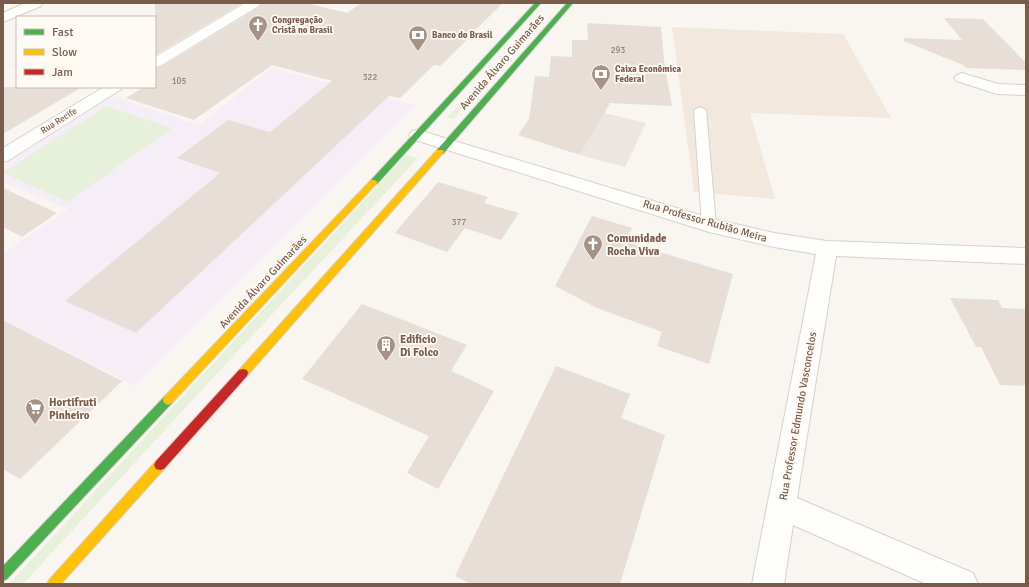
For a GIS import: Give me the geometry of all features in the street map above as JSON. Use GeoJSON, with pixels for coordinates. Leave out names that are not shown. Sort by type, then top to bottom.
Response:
{"type":"FeatureCollection","features":[{"type":"Feature","properties":{"kind":"street"},"geometry":{"type":"LineString","coordinates":[[3,18],[36,3]]}},
{"type":"Feature","properties":{"kind":"street"},"geometry":{"type":"LineString","coordinates":[[156,62],[254,3]]}},
{"type":"Feature","properties":{"kind":"street","name":"Avenida Álvaro Guimarães"},"geometry":{"type":"LineString","coordinates":[[3,575],[418,135],[507,47],[538,3]]}},
{"type":"Feature","properties":{"kind":"street","name":"Avenida Álvaro Guimarães"},"geometry":{"type":"LineString","coordinates":[[53,584],[570,3]]}},
{"type":"Feature","properties":{"kind":"street"},"geometry":{"type":"LineString","coordinates":[[507,47],[528,52]]}},
{"type":"Feature","properties":{"kind":"street"},"geometry":{"type":"LineString","coordinates":[[962,78],[997,89],[1026,90]]}},
{"type":"Feature","properties":{"kind":"street","name":"Rua Recife"},"geometry":{"type":"LineString","coordinates":[[3,156],[113,88]]}},
{"type":"Feature","properties":{"kind":"street","name":"Rua Professor Rubião Meira"},"geometry":{"type":"LineString","coordinates":[[418,135],[709,224],[774,240],[828,248],[1026,256]]}},
{"type":"Feature","properties":{"kind":"street","name":"Rua Professor Edmundo Vasconcelos"},"geometry":{"type":"LineString","coordinates":[[768,584],[828,248]]}},
{"type":"Feature","properties":{"kind":"street"},"geometry":{"type":"LineString","coordinates":[[783,506],[962,584]]}},
{"type":"Feature","properties":{"kind":"lane"},"geometry":{"type":"LineString","coordinates":[[700,110],[709,224]]}},
{"type":"Feature","properties":{"kind":"path"},"geometry":{"type":"LineString","coordinates":[[3,61],[16,66]]}},
{"type":"Feature","properties":{"kind":"shaded area"},"geometry":{"type":"Polygon","coordinates":[[[672,27],[843,34],[891,118],[750,113],[775,199],[694,192],[672,27]]]}},
{"type":"Feature","properties":{"kind":"shaded area"},"geometry":{"type":"Polygon","coordinates":[[[272,68],[416,105],[135,386],[3,319],[3,254],[68,209],[3,182],[3,165],[114,96],[199,125],[272,68]]]}},
{"type":"Feature","properties":{"kind":"shaded area"},"geometry":{"type":"Polygon","coordinates":[[[604,113],[646,123],[625,167],[580,155],[604,113]]]}},
{"type":"Feature","properties":{"kind":"green space"},"geometry":{"type":"Polygon","coordinates":[[[504,55],[510,55],[454,118],[447,118],[504,55]]]}},
{"type":"Feature","properties":{"kind":"green space"},"geometry":{"type":"Polygon","coordinates":[[[106,106],[172,128],[68,202],[3,173],[106,106]]]}},
{"type":"Feature","properties":{"kind":"green space"},"geometry":{"type":"Polygon","coordinates":[[[406,155],[418,158],[23,584],[9,584],[406,155]]]}},
{"type":"Feature","properties":{"kind":"building"},"geometry":{"type":"Polygon","coordinates":[[[155,3],[242,3],[156,54],[155,3]]]}},
{"type":"Feature","properties":{"kind":"building"},"geometry":{"type":"Polygon","coordinates":[[[261,3],[306,3],[347,13],[361,3],[503,3],[440,66],[434,65],[400,98],[389,96],[136,333],[65,301],[220,173],[177,158],[228,120],[270,132],[332,81],[272,65],[194,120],[126,98],[142,88],[156,88],[156,68],[161,67],[260,7],[261,3]]]}},
{"type":"Feature","properties":{"kind":"building"},"geometry":{"type":"Polygon","coordinates":[[[944,18],[983,19],[1026,63],[1026,70],[966,68],[963,65],[904,41],[904,38],[962,40],[944,18]]]}},
{"type":"Feature","properties":{"kind":"building"},"geometry":{"type":"Polygon","coordinates":[[[587,23],[661,27],[664,61],[672,106],[610,103],[580,155],[518,135],[529,119],[535,76],[549,77],[551,56],[572,57],[572,40],[588,40],[587,23]]]}},
{"type":"Feature","properties":{"kind":"building"},"geometry":{"type":"Polygon","coordinates":[[[3,87],[80,88],[3,134],[3,87]]]}},
{"type":"Feature","properties":{"kind":"building"},"geometry":{"type":"Polygon","coordinates":[[[438,182],[488,197],[484,203],[519,213],[501,240],[465,228],[447,252],[395,233],[438,182]]]}},
{"type":"Feature","properties":{"kind":"building"},"geometry":{"type":"Polygon","coordinates":[[[3,188],[57,213],[22,237],[3,227],[3,188]]]}},
{"type":"Feature","properties":{"kind":"building"},"geometry":{"type":"Polygon","coordinates":[[[592,216],[632,228],[626,242],[733,274],[709,364],[657,346],[662,332],[597,308],[555,286],[592,216]]]}},
{"type":"Feature","properties":{"kind":"building"},"geometry":{"type":"Polygon","coordinates":[[[950,298],[998,300],[1002,308],[1026,309],[1026,386],[1000,385],[981,347],[976,347],[950,298]]]}},
{"type":"Feature","properties":{"kind":"building","name":"Edificio Di Folco"},"geometry":{"type":"Polygon","coordinates":[[[362,304],[467,345],[451,371],[494,391],[438,489],[407,473],[429,436],[302,379],[362,304]]]}},
{"type":"Feature","properties":{"kind":"building"},"geometry":{"type":"Polygon","coordinates":[[[3,320],[122,381],[20,479],[3,469],[3,320]]]}},
{"type":"Feature","properties":{"kind":"building"},"geometry":{"type":"Polygon","coordinates":[[[556,366],[630,394],[621,418],[665,435],[620,584],[471,584],[455,576],[556,366]]]}},
{"type":"Feature","properties":{"kind":"traffic: fast"},"geometry":{"type":"LineString","coordinates":[[374,182],[538,3]]}},
{"type":"Feature","properties":{"kind":"traffic: fast"},"geometry":{"type":"LineString","coordinates":[[440,152],[570,3]]}},
{"type":"Feature","properties":{"kind":"traffic: fast"},"geometry":{"type":"LineString","coordinates":[[3,575],[168,400]]}},
{"type":"Feature","properties":{"kind":"traffic: slow"},"geometry":{"type":"LineString","coordinates":[[243,373],[440,152]]}},
{"type":"Feature","properties":{"kind":"traffic: slow"},"geometry":{"type":"LineString","coordinates":[[168,400],[374,182]]}},
{"type":"Feature","properties":{"kind":"traffic: slow"},"geometry":{"type":"LineString","coordinates":[[53,584],[160,465]]}},
{"type":"Feature","properties":{"kind":"traffic: jam"},"geometry":{"type":"LineString","coordinates":[[160,465],[243,373]]}},
{"type":"Feature","properties":{"kind":"place","name":"Congregação Cristã no Brasil"},"geometry":{"type":"Point","coordinates":[258,42]}},
{"type":"Feature","properties":{"kind":"place","name":"Banco do Brasil"},"geometry":{"type":"Point","coordinates":[418,52]}},
{"type":"Feature","properties":{"kind":"place","name":"Caixa Econômica Federal"},"geometry":{"type":"Point","coordinates":[601,91]}},
{"type":"Feature","properties":{"kind":"place","name":"Comunidade Rocha Viva"},"geometry":{"type":"Point","coordinates":[593,261]}},
{"type":"Feature","properties":{"kind":"place","name":"Edificio Di Folco"},"geometry":{"type":"Point","coordinates":[386,362]}},
{"type":"Feature","properties":{"kind":"place","name":"Hortifruti Pinheiro"},"geometry":{"type":"Point","coordinates":[35,425]}}]}
